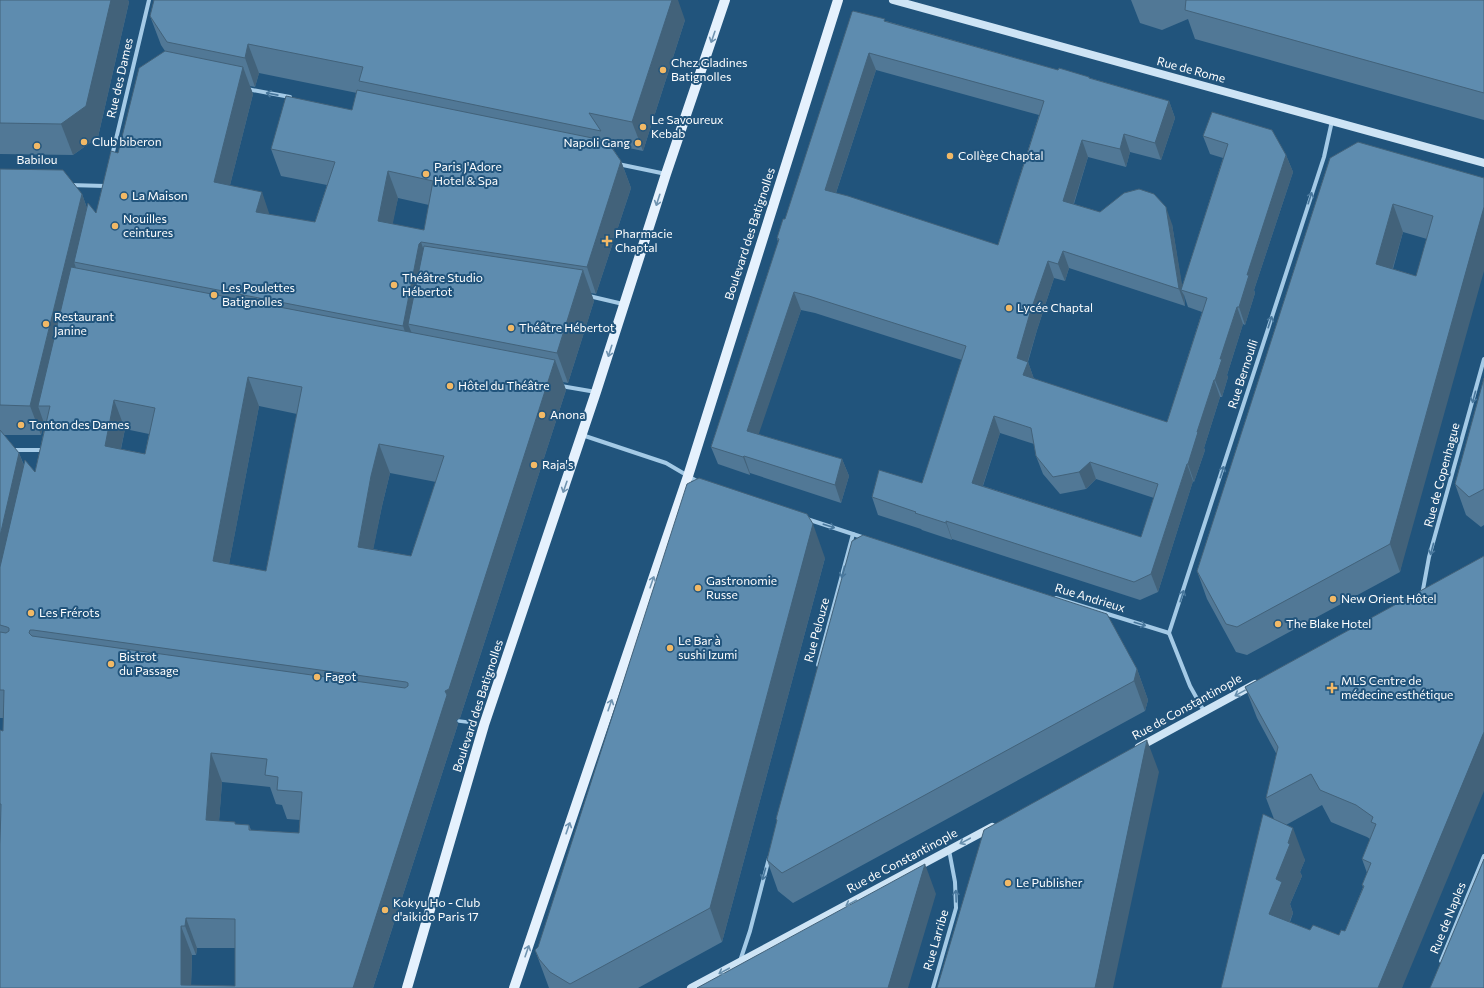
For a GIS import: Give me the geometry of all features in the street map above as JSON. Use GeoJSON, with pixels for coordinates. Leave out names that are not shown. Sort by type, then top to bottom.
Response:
{"type":"FeatureCollection","features":[{"type":"Feature","properties":{"kind":"main road","name":"Boulevard des Batignolles"},"geometry":{"type":"LineString","coordinates":[[407,988],[484,725],[582,435],[666,174],[725,0]]}},
{"type":"Feature","properties":{"kind":"main road","name":"Boulevard des Batignolles"},"geometry":{"type":"LineString","coordinates":[[514,988],[688,476],[838,0]]}},
{"type":"Feature","properties":{"kind":"main road","name":"Rue de Rome"},"geometry":{"type":"LineString","coordinates":[[892,0],[1484,163]]}},
{"type":"Feature","properties":{"kind":"main road"},"geometry":{"type":"LineString","coordinates":[[1413,601],[1425,594]]}},
{"type":"Feature","properties":{"kind":"main road","name":"Rue de Constantinople"},"geometry":{"type":"LineString","coordinates":[[1134,750],[1205,713],[1261,681]]}},
{"type":"Feature","properties":{"kind":"main road","name":"Rue de Constantinople"},"geometry":{"type":"LineString","coordinates":[[691,988],[1001,822]]}},
{"type":"Feature","properties":{"kind":"street","name":"Rue des Dames"},"geometry":{"type":"LineString","coordinates":[[110,163],[149,0]]}},
{"type":"Feature","properties":{"kind":"street"},"geometry":{"type":"LineString","coordinates":[[134,66],[142,67]]}},
{"type":"Feature","properties":{"kind":"street"},"geometry":{"type":"LineString","coordinates":[[243,88],[298,99]]}},
{"type":"Feature","properties":{"kind":"street","name":"Rue Bernoulli"},"geometry":{"type":"LineString","coordinates":[[1169,633],[1321,164],[1332,121]]}},
{"type":"Feature","properties":{"kind":"street"},"geometry":{"type":"LineString","coordinates":[[611,163],[666,174]]}},
{"type":"Feature","properties":{"kind":"street"},"geometry":{"type":"LineString","coordinates":[[103,193],[107,178]]}},
{"type":"Feature","properties":{"kind":"street"},"geometry":{"type":"LineString","coordinates":[[66,185],[105,186]]}},
{"type":"Feature","properties":{"kind":"street"},"geometry":{"type":"LineString","coordinates":[[585,296],[625,305]]}},
{"type":"Feature","properties":{"kind":"street","name":"Rue de Copenhague"},"geometry":{"type":"LineString","coordinates":[[1425,594],[1430,557],[1484,359]]}},
{"type":"Feature","properties":{"kind":"street"},"geometry":{"type":"LineString","coordinates":[[555,385],[596,392]]}},
{"type":"Feature","properties":{"kind":"street"},"geometry":{"type":"LineString","coordinates":[[582,435],[666,463],[701,484],[707,485]]}},
{"type":"Feature","properties":{"kind":"street"},"geometry":{"type":"LineString","coordinates":[[40,456],[42,444]]}},
{"type":"Feature","properties":{"kind":"street"},"geometry":{"type":"LineString","coordinates":[[8,450],[41,450]]}},
{"type":"Feature","properties":{"kind":"street"},"geometry":{"type":"LineString","coordinates":[[802,517],[868,539]]}},
{"type":"Feature","properties":{"kind":"street","name":"Rue Pelouze"},"geometry":{"type":"LineString","coordinates":[[817,669],[853,534]]}},
{"type":"Feature","properties":{"kind":"street","name":"Rue Andrieux"},"geometry":{"type":"LineString","coordinates":[[1054,597],[1169,633]]}},
{"type":"Feature","properties":{"kind":"street"},"geometry":{"type":"LineString","coordinates":[[1169,633],[1190,686],[1205,713]]}},
{"type":"Feature","properties":{"kind":"street"},"geometry":{"type":"LineString","coordinates":[[459,721],[467,722]]}},
{"type":"Feature","properties":{"kind":"street","name":"Rue Larribe"},"geometry":{"type":"LineString","coordinates":[[933,988],[956,908],[955,882],[949,850]]}},
{"type":"Feature","properties":{"kind":"street"},"geometry":{"type":"LineString","coordinates":[[740,962],[770,854]]}},
{"type":"Feature","properties":{"kind":"street","name":"Rue de Naples"},"geometry":{"type":"LineString","coordinates":[[1439,966],[1484,856]]}},
{"type":"Feature","properties":{"kind":"building"},"geometry":{"type":"Polygon","coordinates":[[[0,0],[111,0],[86,106],[61,124],[0,123],[0,0]]]}},
{"type":"Feature","properties":{"kind":"building"},"geometry":{"type":"Polygon","coordinates":[[[154,0],[672,0],[632,122],[589,113],[601,131],[359,81],[363,67],[248,44],[245,58],[167,42],[150,16],[154,0]]]}},
{"type":"Feature","properties":{"kind":"building"},"geometry":{"type":"Polygon","coordinates":[[[1186,0],[1484,0],[1484,93],[1185,10],[1186,0]]]}},
{"type":"Feature","properties":{"kind":"building"},"geometry":{"type":"Polygon","coordinates":[[[852,12],[885,19],[884,21],[1058,70],[1059,68],[1169,101],[1155,143],[1124,134],[1120,149],[1082,140],[1063,201],[1100,212],[1124,193],[1139,189],[1154,194],[1166,207],[1179,289],[1063,251],[1058,264],[1048,261],[1030,313],[1017,358],[1028,362],[1023,375],[1167,422],[1207,298],[1181,290],[1228,144],[1203,136],[1212,112],[1272,130],[1286,155],[1247,275],[1249,275],[1239,307],[1237,307],[1220,359],[1222,359],[1151,574],[1134,582],[946,521],[946,523],[915,513],[916,512],[872,497],[879,470],[922,483],[966,346],[809,296],[794,292],[747,431],[842,459],[835,485],[711,447],[779,239],[777,238],[783,219],[785,219],[852,12]],[[869,53],[825,190],[848,196],[998,245],[1044,101],[869,53]],[[994,416],[972,483],[1141,537],[1158,484],[1090,462],[1079,472],[1053,477],[1036,456],[1031,428],[994,416]]]}},
{"type":"Feature","properties":{"kind":"building"},"geometry":{"type":"Polygon","coordinates":[[[165,51],[243,67],[214,182],[262,192],[256,212],[315,222],[335,162],[271,149],[286,96],[352,110],[357,90],[607,141],[621,161],[587,267],[421,242],[419,244],[403,326],[74,262],[88,203],[96,213],[111,151],[118,153],[139,68],[165,51]],[[388,171],[378,221],[424,230],[433,181],[388,171]]]}},
{"type":"Feature","properties":{"kind":"building"},"geometry":{"type":"Polygon","coordinates":[[[1358,142],[1484,178],[1484,207],[1390,544],[1237,627],[1226,624],[1197,571],[1330,158],[1358,142]],[[1393,204],[1376,264],[1416,276],[1433,216],[1393,204]]]}},
{"type":"Feature","properties":{"kind":"building"},"geometry":{"type":"Polygon","coordinates":[[[0,169],[63,170],[82,194],[30,406],[0,405],[0,169]]]}},
{"type":"Feature","properties":{"kind":"building"},"geometry":{"type":"Polygon","coordinates":[[[424,246],[583,270],[557,353],[408,324],[424,246]]]}},
{"type":"Feature","properties":{"kind":"building"},"geometry":{"type":"Polygon","coordinates":[[[71,267],[555,360],[449,689],[445,691],[447,695],[353,988],[0,988],[0,730],[3,731],[4,690],[0,690],[0,632],[6,633],[9,631],[9,628],[0,625],[0,567],[25,460],[35,472],[50,406],[38,406],[71,267]],[[248,377],[213,561],[266,571],[302,387],[248,377]],[[114,400],[105,446],[145,454],[155,408],[114,400]],[[379,444],[371,476],[358,547],[411,556],[444,456],[379,444]],[[30,630],[29,633],[32,636],[405,688],[408,686],[408,683],[406,682],[33,630],[30,630]],[[211,753],[206,820],[235,822],[235,824],[249,825],[249,830],[299,833],[302,792],[277,790],[278,777],[265,775],[267,759],[211,753]],[[186,918],[185,926],[181,926],[181,985],[235,986],[235,919],[186,918]]]}},
{"type":"Feature","properties":{"kind":"building"},"geometry":{"type":"Polygon","coordinates":[[[1484,378],[1484,489],[1469,497],[1455,484],[1484,378]]]}},
{"type":"Feature","properties":{"kind":"building"},"geometry":{"type":"Polygon","coordinates":[[[0,430],[19,453],[0,536],[0,430]]]}},
{"type":"Feature","properties":{"kind":"building"},"geometry":{"type":"Polygon","coordinates":[[[699,478],[807,514],[813,524],[710,908],[570,984],[550,972],[539,959],[535,950],[538,947],[687,484],[699,478]]]}},
{"type":"Feature","properties":{"kind":"building"},"geometry":{"type":"Polygon","coordinates":[[[863,535],[1107,614],[1137,669],[1134,681],[782,873],[767,860],[776,819],[852,541],[863,535]]]}},
{"type":"Feature","properties":{"kind":"building"},"geometry":{"type":"Polygon","coordinates":[[[1484,556],[1484,732],[1378,988],[1221,988],[1263,814],[1293,828],[1288,843],[1290,844],[1276,879],[1282,882],[1269,914],[1310,930],[1313,925],[1339,935],[1341,930],[1345,931],[1364,886],[1362,885],[1371,863],[1362,859],[1376,824],[1371,822],[1373,817],[1356,805],[1320,790],[1311,774],[1266,798],[1278,747],[1245,687],[1484,556]]]}},
{"type":"Feature","properties":{"kind":"building"},"geometry":{"type":"Polygon","coordinates":[[[1147,740],[1095,988],[937,988],[984,830],[1147,740]]]}},
{"type":"Feature","properties":{"kind":"building"},"geometry":{"type":"Polygon","coordinates":[[[1484,859],[1484,988],[1430,988],[1484,859]]]}},
{"type":"Feature","properties":{"kind":"building"},"geometry":{"type":"Polygon","coordinates":[[[925,864],[888,988],[697,988],[925,864]]]}},
{"type":"Feature","properties":{"kind":"place","name":"Chez Gladines Batignolles"},"geometry":{"type":"Point","coordinates":[663,70]}},
{"type":"Feature","properties":{"kind":"place","name":"Le Savoureux Kebab"},"geometry":{"type":"Point","coordinates":[643,127]}},
{"type":"Feature","properties":{"kind":"place","name":"Club biberon"},"geometry":{"type":"Point","coordinates":[84,142]}},
{"type":"Feature","properties":{"kind":"place","name":"Napoli Gang"},"geometry":{"type":"Point","coordinates":[638,143]}},
{"type":"Feature","properties":{"kind":"place","name":"Babilou"},"geometry":{"type":"Point","coordinates":[37,146]}},
{"type":"Feature","properties":{"kind":"place","name":"Collège Chaptal"},"geometry":{"type":"Point","coordinates":[950,156]}},
{"type":"Feature","properties":{"kind":"place","name":"Paris J'Adore Hotel & Spa"},"geometry":{"type":"Point","coordinates":[426,174]}},
{"type":"Feature","properties":{"kind":"place","name":"La Maison"},"geometry":{"type":"Point","coordinates":[124,196]}},
{"type":"Feature","properties":{"kind":"place","name":"Nouilles ceintures"},"geometry":{"type":"Point","coordinates":[115,226]}},
{"type":"Feature","properties":{"kind":"place","name":"Pharmacie Chaptal"},"geometry":{"type":"Point","coordinates":[607,241]}},
{"type":"Feature","properties":{"kind":"place","name":"Théâtre Studio Hébertot"},"geometry":{"type":"Point","coordinates":[394,285]}},
{"type":"Feature","properties":{"kind":"place","name":"Les Poulettes Batignolles"},"geometry":{"type":"Point","coordinates":[214,295]}},
{"type":"Feature","properties":{"kind":"place","name":"Lycée Chaptal"},"geometry":{"type":"Point","coordinates":[1009,308]}},
{"type":"Feature","properties":{"kind":"place","name":"Restaurant Janine"},"geometry":{"type":"Point","coordinates":[46,324]}},
{"type":"Feature","properties":{"kind":"place","name":"Théâtre Hébertot"},"geometry":{"type":"Point","coordinates":[511,328]}},
{"type":"Feature","properties":{"kind":"place","name":"Hôtel du Théâtre"},"geometry":{"type":"Point","coordinates":[450,386]}},
{"type":"Feature","properties":{"kind":"place","name":"Anona"},"geometry":{"type":"Point","coordinates":[542,415]}},
{"type":"Feature","properties":{"kind":"place","name":"Tonton des Dames"},"geometry":{"type":"Point","coordinates":[21,425]}},
{"type":"Feature","properties":{"kind":"place","name":"Raja's"},"geometry":{"type":"Point","coordinates":[534,465]}},
{"type":"Feature","properties":{"kind":"place","name":"Gastronomie Russe"},"geometry":{"type":"Point","coordinates":[698,588]}},
{"type":"Feature","properties":{"kind":"place","name":"New Orient Hôtel"},"geometry":{"type":"Point","coordinates":[1333,599]}},
{"type":"Feature","properties":{"kind":"place","name":"Les Frérots"},"geometry":{"type":"Point","coordinates":[31,613]}},
{"type":"Feature","properties":{"kind":"place","name":"The Blake Hotel"},"geometry":{"type":"Point","coordinates":[1278,624]}},
{"type":"Feature","properties":{"kind":"place","name":"Le Bar à sushi Izumi"},"geometry":{"type":"Point","coordinates":[670,648]}},
{"type":"Feature","properties":{"kind":"place","name":"Bistrot du Passage"},"geometry":{"type":"Point","coordinates":[111,664]}},
{"type":"Feature","properties":{"kind":"place","name":"Fagot"},"geometry":{"type":"Point","coordinates":[317,677]}},
{"type":"Feature","properties":{"kind":"place","name":"MLS Centre de médecine esthétique"},"geometry":{"type":"Point","coordinates":[1332,688]}},
{"type":"Feature","properties":{"kind":"place","name":"Le Publisher"},"geometry":{"type":"Point","coordinates":[1008,883]}},
{"type":"Feature","properties":{"kind":"place","name":"Kokyu Ho - Club d'aikido Paris 17"},"geometry":{"type":"Point","coordinates":[385,910]}}]}
